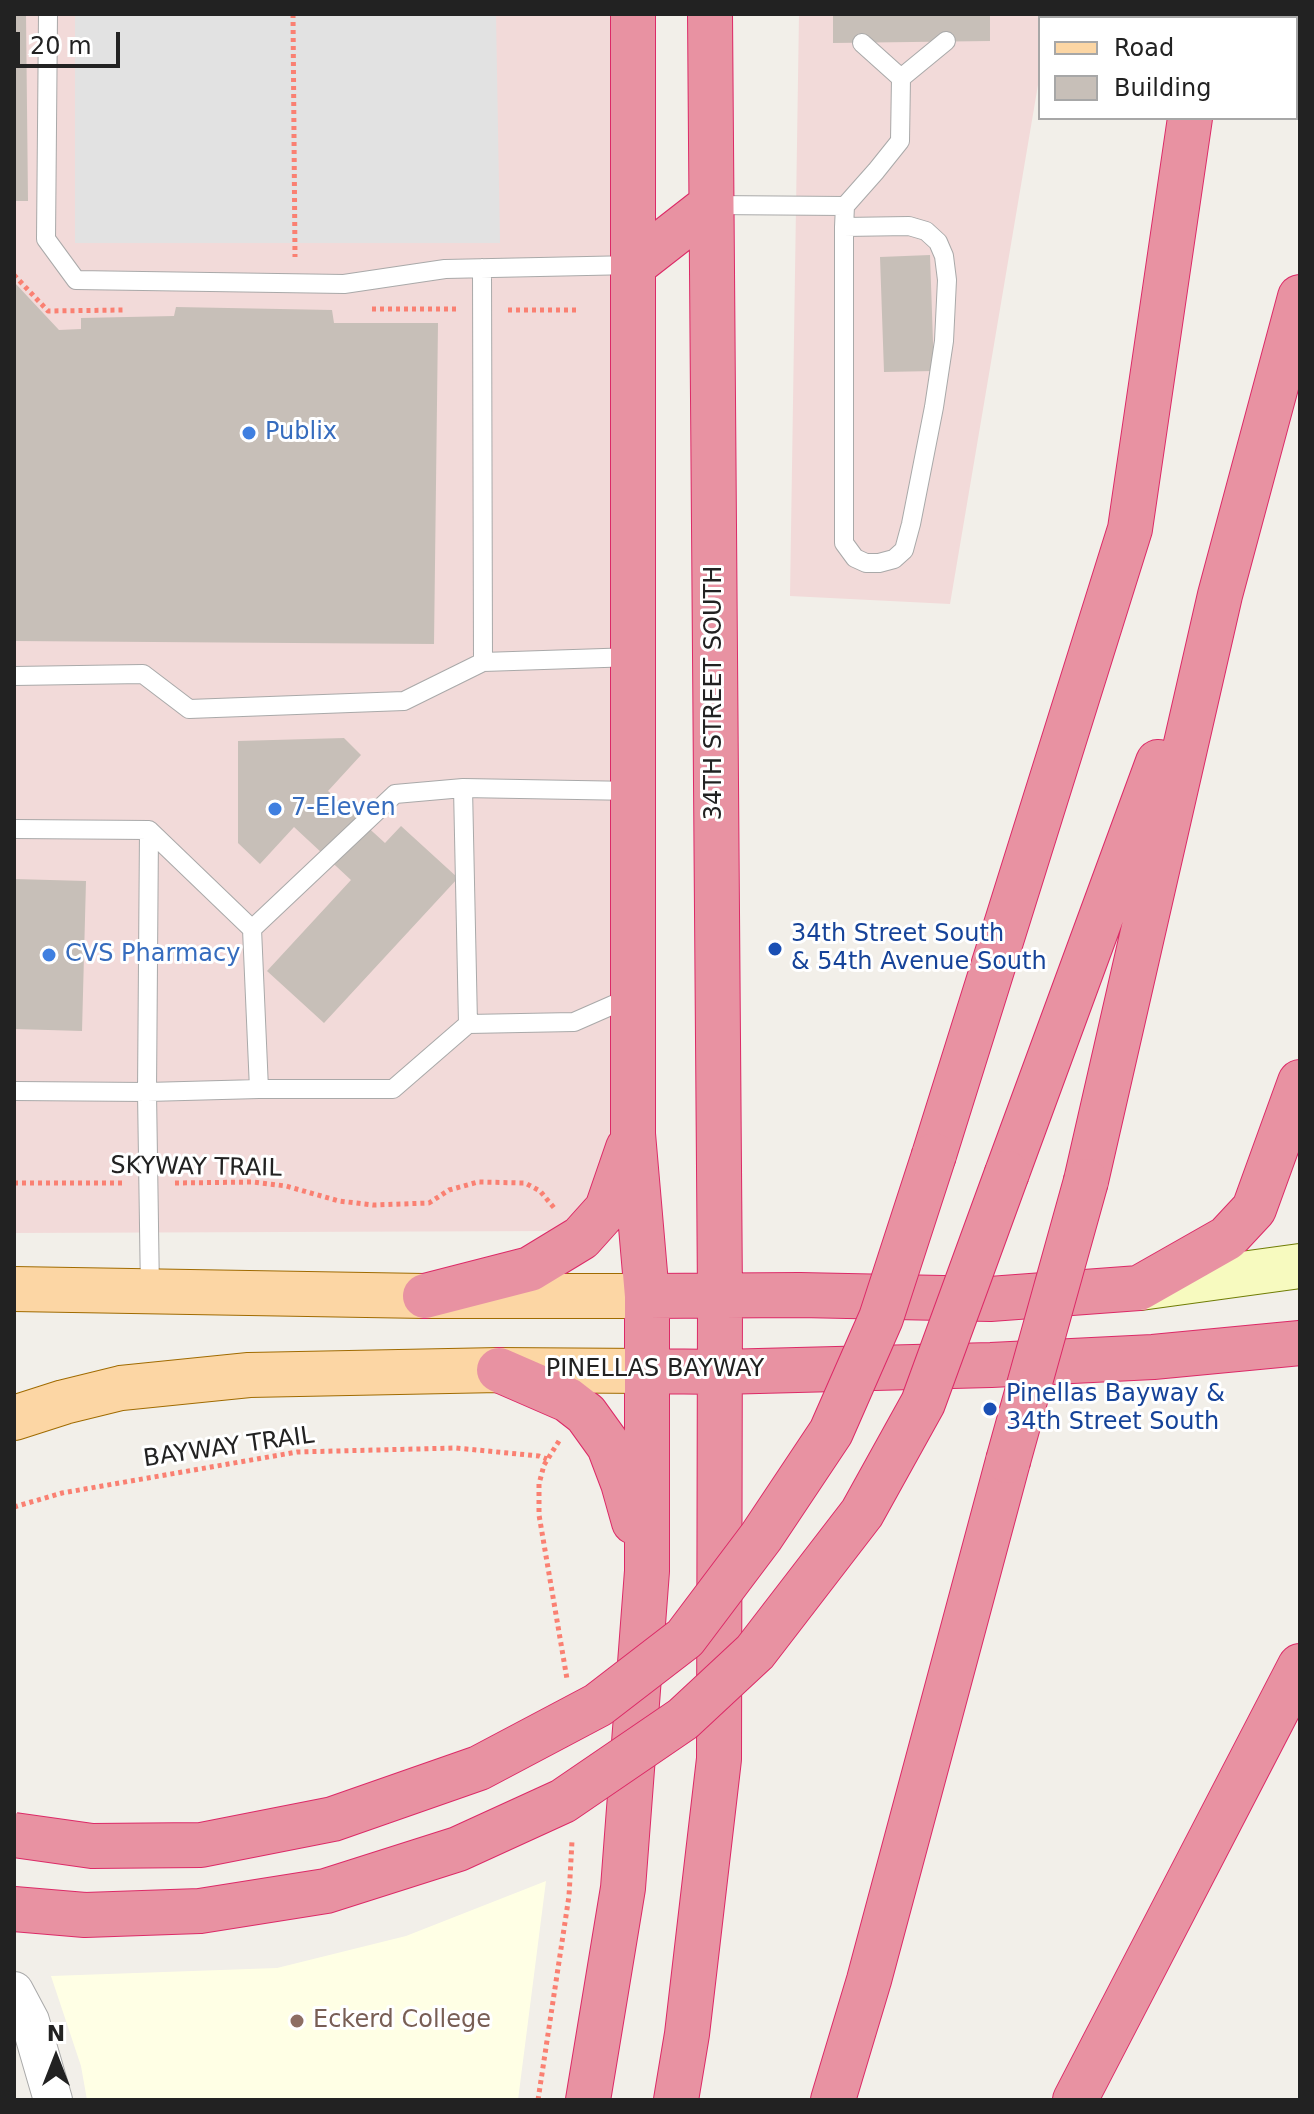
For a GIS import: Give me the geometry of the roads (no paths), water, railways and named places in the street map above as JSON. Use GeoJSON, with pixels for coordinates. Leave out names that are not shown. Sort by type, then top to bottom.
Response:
{"type":"FeatureCollection","features":[{"type":"Feature","properties":{"kind":"highway"},"geometry":{"type":"LineString","coordinates":[[588,2100],[623,1888],[647,1571],[647,1296],[633,1134],[633,14]]}},
{"type":"Feature","properties":{"kind":"highway","name":"34TH STREET SOUTH"},"geometry":{"type":"LineString","coordinates":[[676,2100],[687,2034],[719,1759],[720,1296],[710,14]]}},
{"type":"Feature","properties":{"kind":"highway"},"geometry":{"type":"LineString","coordinates":[[14,1835],[92,1846],[201,1845],[333,1819],[479,1768],[598,1705],[685,1638],[761,1537],[831,1432],[881,1318],[1130,529],[1190,120]]}},
{"type":"Feature","properties":{"kind":"highway"},"geometry":{"type":"LineString","coordinates":[[634,265],[711,205]]}},
{"type":"Feature","properties":{"kind":"highway"},"geometry":{"type":"LineString","coordinates":[[833,2100],[869,1980],[1086,1181],[1220,595],[1300,297]]}},
{"type":"Feature","properties":{"kind":"highway"},"geometry":{"type":"LineString","coordinates":[[14,1909],[85,1915],[200,1911],[326,1891],[458,1849],[563,1801],[683,1719],[755,1652],[862,1513],[923,1403],[1220,595]]}},
{"type":"Feature","properties":{"kind":"highway"},"geometry":{"type":"LineString","coordinates":[[647,1296],[990,1299],[1139,1288],[1227,1238],[1254,1209],[1300,1082]]}},
{"type":"Feature","properties":{"kind":"highway"},"geometry":{"type":"LineString","coordinates":[[425,1296],[530,1269],[581,1238],[607,1209],[633,1134]]}},
{"type":"Feature","properties":{"kind":"highway","name":"PINELLAS BAYWAY"},"geometry":{"type":"LineString","coordinates":[[648,1371],[720,1372],[1021,1363],[1153,1357],[1300,1343]]}},
{"type":"Feature","properties":{"kind":"highway"},"geometry":{"type":"LineString","coordinates":[[499,1370],[568,1400],[586,1414],[609,1446],[623,1483],[647,1571]]}},
{"type":"Feature","properties":{"kind":"highway"},"geometry":{"type":"LineString","coordinates":[[1075,2100],[1300,1666]]}},
{"type":"Feature","properties":{"kind":"highway"},"geometry":{"type":"LineString","coordinates":[[857,2100],[869,1980]]}},
{"type":"Feature","properties":{"kind":"main road"},"geometry":{"type":"LineString","coordinates":[[1139,1288],[1300,1266]]}},
{"type":"Feature","properties":{"kind":"main road"},"geometry":{"type":"LineString","coordinates":[[14,1289],[425,1296],[647,1296]]}},
{"type":"Feature","properties":{"kind":"main road","name":"PINELLAS BAYWAY"},"geometry":{"type":"LineString","coordinates":[[14,1418],[121,1388],[249,1375],[499,1370],[648,1371]]}},
{"type":"Feature","properties":{"kind":"street"},"geometry":{"type":"LineString","coordinates":[[14,1991],[30,2021],[53,2100]]}},
{"type":"Feature","properties":{"kind":"lane"},"geometry":{"type":"LineString","coordinates":[[48,14],[46,239],[76,280],[344,284],[445,269],[634,265]]}},
{"type":"Feature","properties":{"kind":"lane"},"geometry":{"type":"LineString","coordinates":[[901,78],[946,41]]}},
{"type":"Feature","properties":{"kind":"lane"},"geometry":{"type":"LineString","coordinates":[[844,227],[909,226],[926,231],[938,242],[944,256],[947,280],[944,341],[911,524],[904,550],[894,559],[879,563],[866,563],[855,558],[844,543],[844,227],[845,206],[900,141],[901,78],[862,43]]}},
{"type":"Feature","properties":{"kind":"lane"},"geometry":{"type":"LineString","coordinates":[[711,205],[845,206]]}},
{"type":"Feature","properties":{"kind":"lane"},"geometry":{"type":"LineString","coordinates":[[482,268],[483,662]]}},
{"type":"Feature","properties":{"kind":"lane"},"geometry":{"type":"LineString","coordinates":[[14,676],[143,674],[189,709],[404,701],[483,662],[634,657]]}},
{"type":"Feature","properties":{"kind":"lane"},"geometry":{"type":"LineString","coordinates":[[252,929],[395,794],[463,788],[634,791]]}},
{"type":"Feature","properties":{"kind":"lane"},"geometry":{"type":"LineString","coordinates":[[463,788],[468,1024]]}},
{"type":"Feature","properties":{"kind":"lane"},"geometry":{"type":"LineString","coordinates":[[14,829],[149,830],[252,929],[259,1089]]}},
{"type":"Feature","properties":{"kind":"lane"},"geometry":{"type":"LineString","coordinates":[[149,830],[147,1092],[150,1292]]}},
{"type":"Feature","properties":{"kind":"lane"},"geometry":{"type":"LineString","coordinates":[[14,1091],[393,1089],[468,1024],[574,1022],[633,997]]}},
{"type":"Feature","properties":{"kind":"place","name":"Publix"},"geometry":{"type":"Point","coordinates":[249,433]}},
{"type":"Feature","properties":{"kind":"place","name":"7-Eleven"},"geometry":{"type":"Point","coordinates":[275,809]}},
{"type":"Feature","properties":{"kind":"place","name":"34th Street South & 54th Avenue South"},"geometry":{"type":"Point","coordinates":[775,949]}},
{"type":"Feature","properties":{"kind":"place","name":"CVS Pharmacy"},"geometry":{"type":"Point","coordinates":[49,955]}},
{"type":"Feature","properties":{"kind":"place","name":"Pinellas Bayway & 34th Street South"},"geometry":{"type":"Point","coordinates":[990,1409]}},
{"type":"Feature","properties":{"kind":"place","name":"Eckerd College"},"geometry":{"type":"Point","coordinates":[297,2021]}}]}
